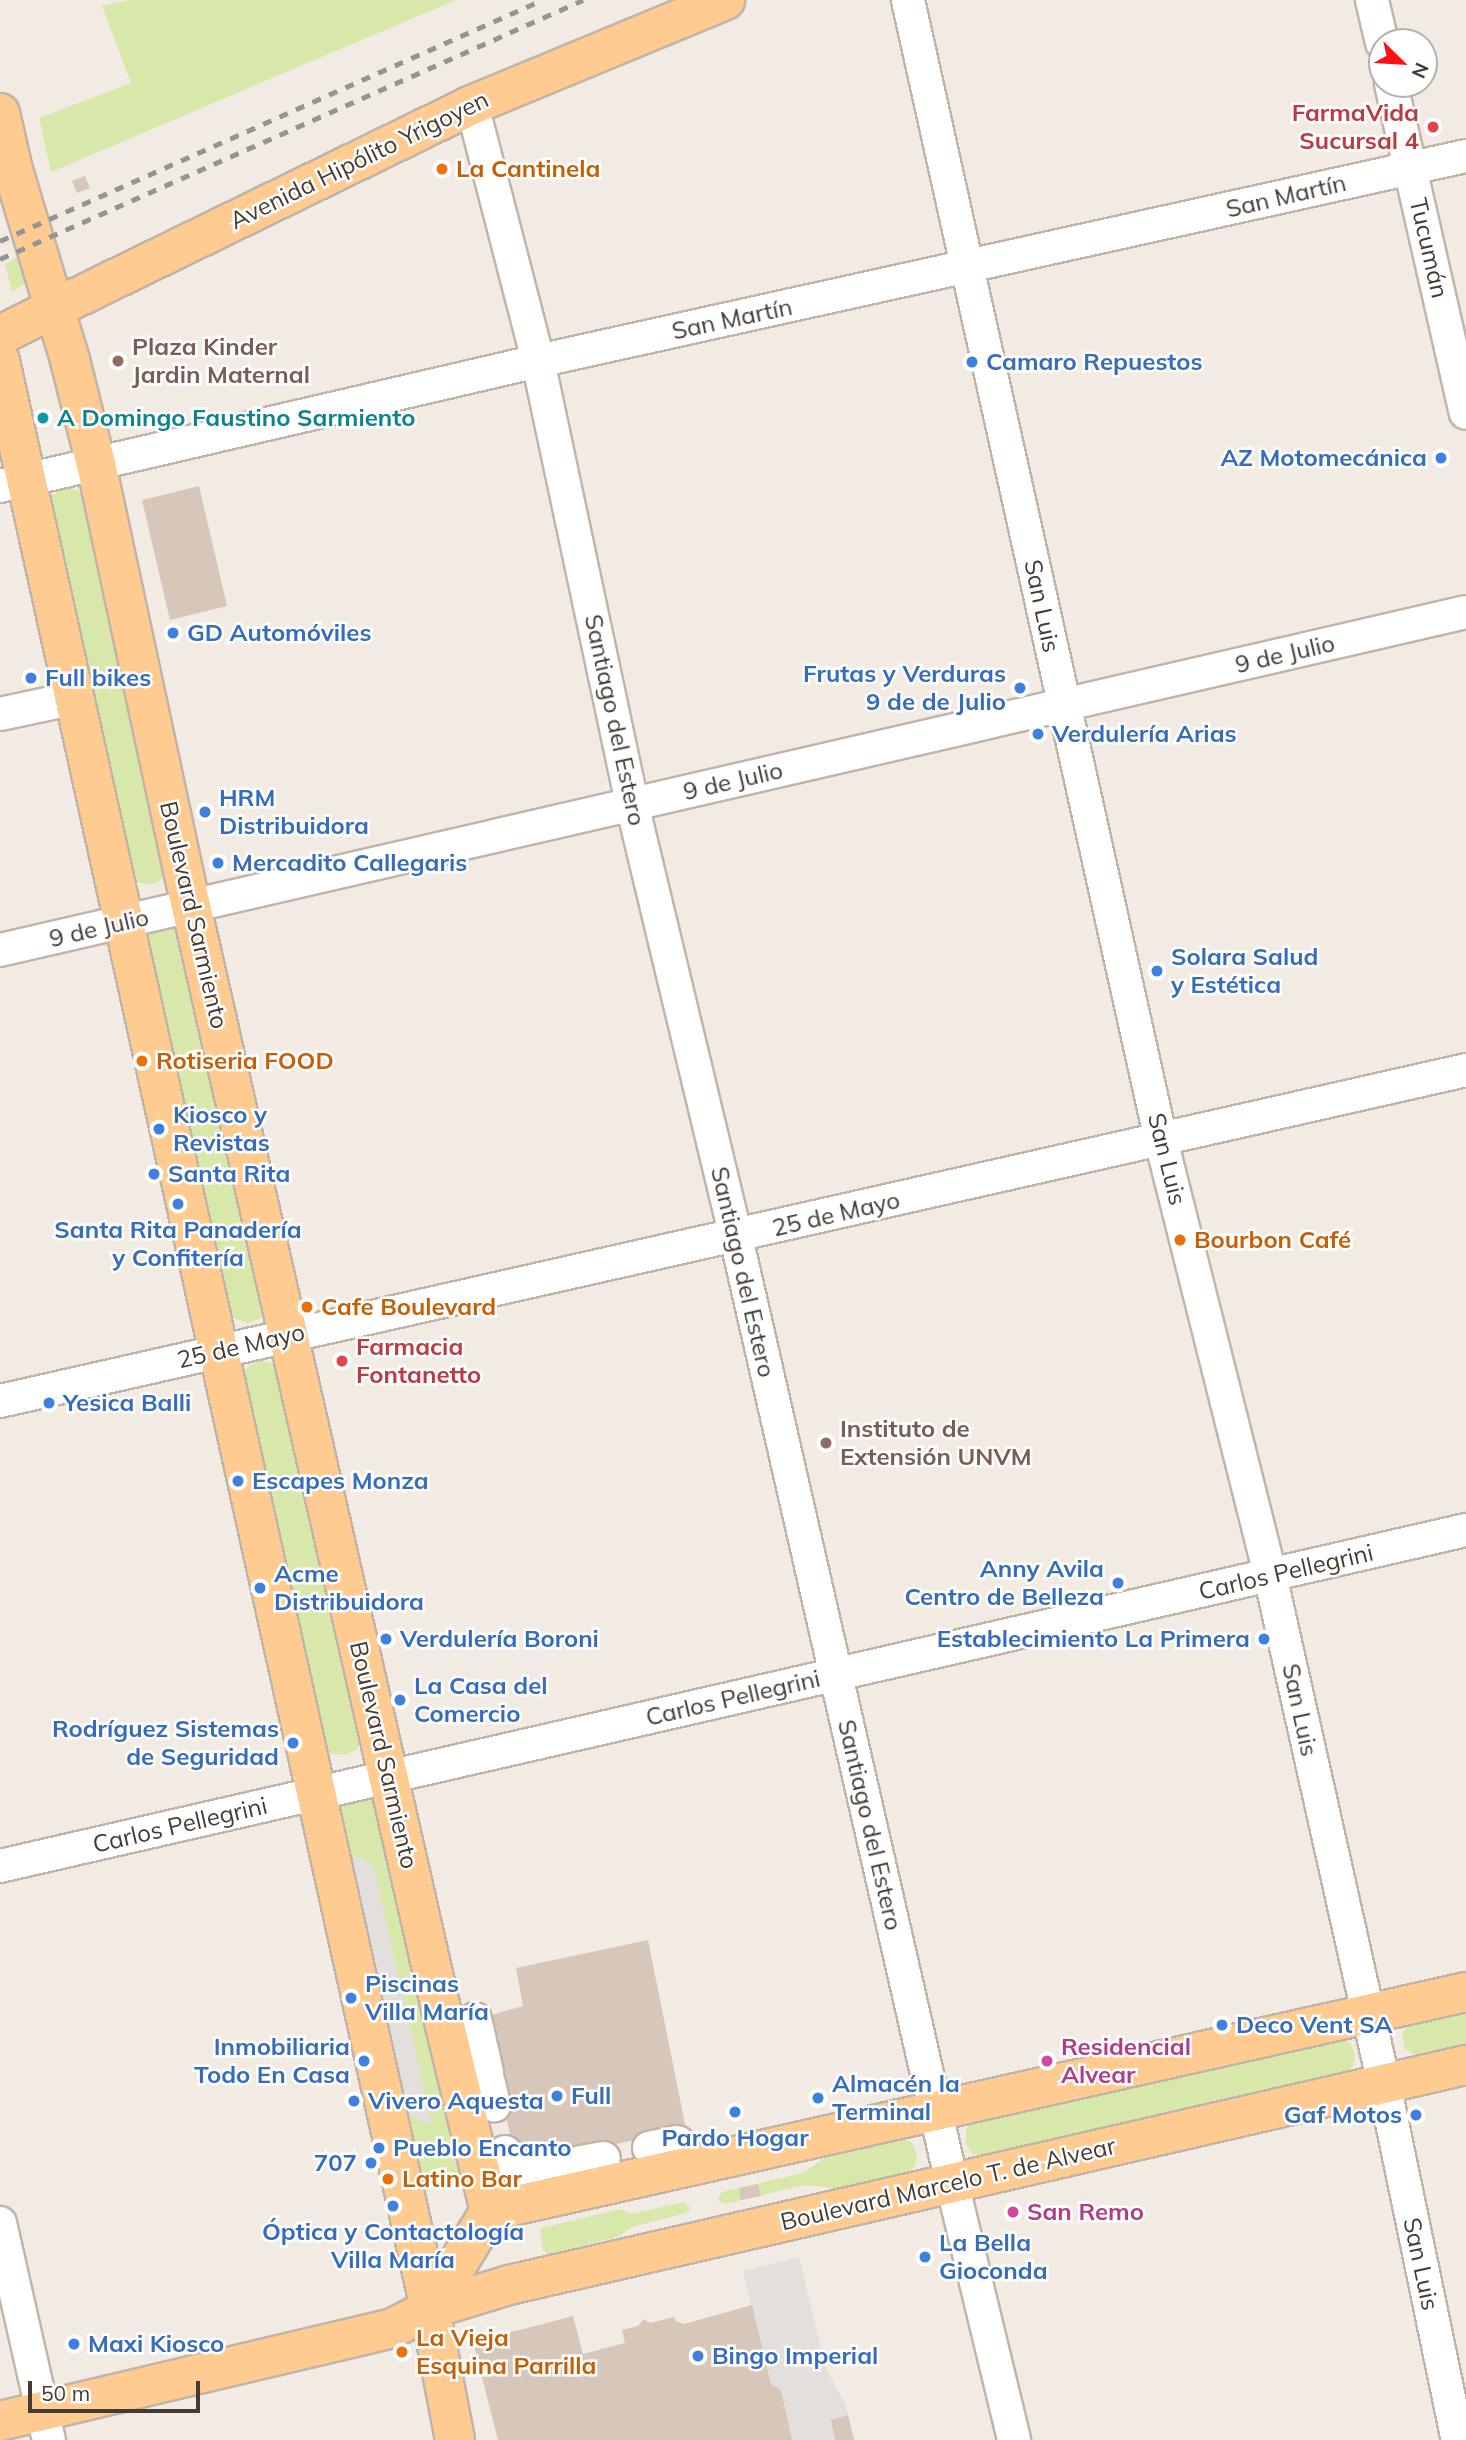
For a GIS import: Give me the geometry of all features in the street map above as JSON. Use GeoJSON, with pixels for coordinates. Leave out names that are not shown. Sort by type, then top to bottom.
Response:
{"type":"FeatureCollection","features":[{"type":"Feature","properties":{"kind":"main road","name":"Avenida Hipólito Yrigoyen"},"geometry":{"type":"LineString","coordinates":[[0,335],[472,105],[725,0]]}},
{"type":"Feature","properties":{"kind":"main road","name":"Boulevard Sarmiento"},"geometry":{"type":"LineString","coordinates":[[0,113],[7,174],[54,307],[96,464],[191,906],[490,2211]]}},
{"type":"Feature","properties":{"kind":"main road"},"geometry":{"type":"LineString","coordinates":[[0,360],[13,483],[75,698],[430,2309],[454,2440]]}},
{"type":"Feature","properties":{"kind":"main road"},"geometry":{"type":"LineString","coordinates":[[430,2309],[490,2211],[1466,1992]]}},
{"type":"Feature","properties":{"kind":"main road","name":"Boulevard Marcelo T. de Alvear"},"geometry":{"type":"LineString","coordinates":[[0,2421],[43,2412],[388,2310],[430,2309],[509,2285],[1466,2065]]}},
{"type":"Feature","properties":{"kind":"main road","name":"Boulevard Marcelo T. de Alvear"},"geometry":{"type":"LineString","coordinates":[[0,2395],[43,2412]]}},
{"type":"Feature","properties":{"kind":"street","name":"San Luis"},"geometry":{"type":"LineString","coordinates":[[908,0],[1161,1140],[1270,1575],[1384,2084],[1458,2440]]}},
{"type":"Feature","properties":{"kind":"street"},"geometry":{"type":"LineString","coordinates":[[1372,0],[1379,28]]}},
{"type":"Feature","properties":{"kind":"street","name":"Tucumán"},"geometry":{"type":"LineString","coordinates":[[1394,98],[1466,413]]}},
{"type":"Feature","properties":{"kind":"street","name":"Santiago del Estero"},"geometry":{"type":"LineString","coordinates":[[472,105],[538,361],[632,804],[736,1237],[935,2110],[1014,2440]]}},
{"type":"Feature","properties":{"kind":"street","name":"San Martín"},"geometry":{"type":"LineString","coordinates":[[13,483],[538,361],[1466,156]]}},
{"type":"Feature","properties":{"kind":"street","name":"9 de Julio"},"geometry":{"type":"LineString","coordinates":[[0,950],[1466,612]]}},
{"type":"Feature","properties":{"kind":"street"},"geometry":{"type":"LineString","coordinates":[[0,715],[75,698]]}},
{"type":"Feature","properties":{"kind":"street","name":"25 de Mayo"},"geometry":{"type":"LineString","coordinates":[[0,1401],[219,1350],[736,1237],[1466,1070]]}},
{"type":"Feature","properties":{"kind":"street","name":"Carlos Pellegrini"},"geometry":{"type":"LineString","coordinates":[[0,1866],[1466,1530]]}},
{"type":"Feature","properties":{"kind":"street"},"geometry":{"type":"LineString","coordinates":[[525,2165],[587,2161]]}},
{"type":"Feature","properties":{"kind":"street"},"geometry":{"type":"LineString","coordinates":[[0,2223],[43,2412]]}},
{"type":"Feature","properties":{"kind":"green space"},"geometry":{"type":"Polygon","coordinates":[[[129,0],[456,0],[51,172],[39,118],[131,83],[102,6],[129,0]]]}},
{"type":"Feature","properties":{"kind":"green space"},"geometry":{"type":"Polygon","coordinates":[[[21,255],[29,282],[12,292],[5,264],[21,255]]]}},
{"type":"Feature","properties":{"kind":"green space"},"geometry":{"type":"Polygon","coordinates":[[[65,487],[83,492],[167,870],[161,880],[151,885],[131,881],[48,498],[65,487]]]}},
{"type":"Feature","properties":{"kind":"green space"},"geometry":{"type":"Polygon","coordinates":[[[173,926],[182,930],[267,1308],[259,1319],[248,1323],[228,1316],[144,941],[152,930],[173,926]]]}},
{"type":"Feature","properties":{"kind":"green space"},"geometry":{"type":"Polygon","coordinates":[[[260,1360],[275,1364],[363,1739],[356,1750],[344,1755],[331,1754],[322,1747],[240,1378],[249,1366],[260,1360]]]}},
{"type":"Feature","properties":{"kind":"green space"},"geometry":{"type":"Polygon","coordinates":[[[371,1797],[375,1800],[462,2168],[452,2183],[439,2187],[428,2186],[418,2178],[402,2112],[431,2124],[343,1850],[339,1809],[346,1800],[371,1797]]]}},
{"type":"Feature","properties":{"kind":"green space"},"geometry":{"type":"Polygon","coordinates":[[[1466,2007],[1466,2047],[1419,2058],[1405,2049],[1402,2034],[1412,2019],[1466,2007]]]}},
{"type":"Feature","properties":{"kind":"green space"},"geometry":{"type":"Polygon","coordinates":[[[1342,2037],[1351,2044],[1355,2056],[1353,2066],[1345,2074],[981,2157],[972,2153],[966,2144],[966,2130],[973,2119],[1342,2037]]]}},
{"type":"Feature","properties":{"kind":"green space"},"geometry":{"type":"Polygon","coordinates":[[[903,2137],[912,2143],[917,2154],[915,2166],[905,2174],[839,2189],[805,2185],[725,2204],[717,2200],[722,2192],[803,2173],[833,2152],[903,2137]]]}},
{"type":"Feature","properties":{"kind":"green space"},"geometry":{"type":"Polygon","coordinates":[[[683,2202],[691,2208],[686,2213],[632,2227],[617,2237],[548,2254],[543,2250],[540,2232],[542,2228],[620,2209],[632,2214],[683,2202]]]}},
{"type":"Feature","properties":{"kind":"shaded area"},"geometry":{"type":"Polygon","coordinates":[[[343,1850],[373,1864],[432,2125],[402,2112],[343,1850]]]}},
{"type":"Feature","properties":{"kind":"shaded area"},"geometry":{"type":"Polygon","coordinates":[[[799,2257],[826,2369],[845,2403],[854,2440],[792,2440],[781,2390],[771,2384],[743,2271],[799,2257]]]}},
{"type":"Feature","properties":{"kind":"building"},"geometry":{"type":"Polygon","coordinates":[[[85,176],[90,188],[77,193],[72,181],[85,176]]]}},
{"type":"Feature","properties":{"kind":"building"},"geometry":{"type":"Polygon","coordinates":[[[199,486],[227,606],[170,620],[142,500],[199,486]]]}},
{"type":"Feature","properties":{"kind":"building"},"geometry":{"type":"Polygon","coordinates":[[[648,1940],[686,2129],[533,2162],[513,2148],[484,2017],[523,2006],[516,1968],[648,1940]]]}},
{"type":"Feature","properties":{"kind":"building"},"geometry":{"type":"Polygon","coordinates":[[[758,2184],[761,2196],[741,2200],[739,2188],[758,2184]]]}},
{"type":"Feature","properties":{"kind":"building"},"geometry":{"type":"Polygon","coordinates":[[[752,2305],[771,2384],[781,2390],[792,2440],[498,2440],[473,2342],[573,2316],[583,2354],[625,2343],[622,2330],[638,2326],[644,2319],[650,2323],[674,2317],[676,2321],[684,2324],[752,2305]]]}},
{"type":"Feature","properties":{"kind":"building"},"geometry":{"type":"Polygon","coordinates":[[[848,2415],[854,2440],[835,2440],[831,2420],[848,2415]]]}},
{"type":"Feature","properties":{"kind":"railway"},"geometry":{"type":"LineString","coordinates":[[0,241],[542,0]]}},
{"type":"Feature","properties":{"kind":"railway"},"geometry":{"type":"LineString","coordinates":[[0,259],[583,0]]}},
{"type":"Feature","properties":{"kind":"place","name":"FarmaVida Sucursal 4"},"geometry":{"type":"Point","coordinates":[1433,127]}},
{"type":"Feature","properties":{"kind":"place","name":"La Cantinela"},"geometry":{"type":"Point","coordinates":[442,169]}},
{"type":"Feature","properties":{"kind":"place","name":"Plaza Kinder Jardin Maternal"},"geometry":{"type":"Point","coordinates":[118,361]}},
{"type":"Feature","properties":{"kind":"place","name":"Camaro Repuestos"},"geometry":{"type":"Point","coordinates":[972,362]}},
{"type":"Feature","properties":{"kind":"place","name":"A Domingo Faustino Sarmiento"},"geometry":{"type":"Point","coordinates":[43,418]}},
{"type":"Feature","properties":{"kind":"place","name":"AZ Motomecánica"},"geometry":{"type":"Point","coordinates":[1441,458]}},
{"type":"Feature","properties":{"kind":"place","name":"GD Automóviles"},"geometry":{"type":"Point","coordinates":[173,633]}},
{"type":"Feature","properties":{"kind":"place","name":"Full bikes"},"geometry":{"type":"Point","coordinates":[31,678]}},
{"type":"Feature","properties":{"kind":"place","name":"Frutas y Verduras 9 de de Julio"},"geometry":{"type":"Point","coordinates":[1020,688]}},
{"type":"Feature","properties":{"kind":"place","name":"Verdulería Arias"},"geometry":{"type":"Point","coordinates":[1038,734]}},
{"type":"Feature","properties":{"kind":"place","name":"HRM Distribuidora"},"geometry":{"type":"Point","coordinates":[205,812]}},
{"type":"Feature","properties":{"kind":"place","name":"Mercadito Callegaris"},"geometry":{"type":"Point","coordinates":[218,863]}},
{"type":"Feature","properties":{"kind":"place","name":"Solara Salud y Estética"},"geometry":{"type":"Point","coordinates":[1157,971]}},
{"type":"Feature","properties":{"kind":"place","name":"Rotiseria FOOD"},"geometry":{"type":"Point","coordinates":[142,1061]}},
{"type":"Feature","properties":{"kind":"place","name":"Kiosco y Revistas"},"geometry":{"type":"Point","coordinates":[159,1129]}},
{"type":"Feature","properties":{"kind":"place","name":"Santa Rita"},"geometry":{"type":"Point","coordinates":[154,1174]}},
{"type":"Feature","properties":{"kind":"place","name":"Santa Rita Panadería y Confitería"},"geometry":{"type":"Point","coordinates":[178,1204]}},
{"type":"Feature","properties":{"kind":"place","name":"Bourbon Café"},"geometry":{"type":"Point","coordinates":[1180,1240]}},
{"type":"Feature","properties":{"kind":"place","name":"Cafe Boulevard"},"geometry":{"type":"Point","coordinates":[307,1307]}},
{"type":"Feature","properties":{"kind":"place","name":"Farmacia Fontanetto"},"geometry":{"type":"Point","coordinates":[342,1361]}},
{"type":"Feature","properties":{"kind":"place","name":"Yesica Balli"},"geometry":{"type":"Point","coordinates":[49,1403]}},
{"type":"Feature","properties":{"kind":"place","name":"Instituto de Extensión UNVM"},"geometry":{"type":"Point","coordinates":[826,1443]}},
{"type":"Feature","properties":{"kind":"place","name":"Escapes Monza"},"geometry":{"type":"Point","coordinates":[238,1481]}},
{"type":"Feature","properties":{"kind":"place","name":"Anny Avila Centro de Belleza"},"geometry":{"type":"Point","coordinates":[1118,1583]}},
{"type":"Feature","properties":{"kind":"place","name":"Acme Distribuidora"},"geometry":{"type":"Point","coordinates":[260,1588]}},
{"type":"Feature","properties":{"kind":"place","name":"Verdulería Boroni"},"geometry":{"type":"Point","coordinates":[386,1639]}},
{"type":"Feature","properties":{"kind":"place","name":"Establecimiento La Primera"},"geometry":{"type":"Point","coordinates":[1264,1639]}},
{"type":"Feature","properties":{"kind":"place","name":"La Casa del Comercio"},"geometry":{"type":"Point","coordinates":[400,1700]}},
{"type":"Feature","properties":{"kind":"place","name":"Rodríguez Sistemas de Seguridad"},"geometry":{"type":"Point","coordinates":[293,1743]}},
{"type":"Feature","properties":{"kind":"place","name":"Piscinas Villa María"},"geometry":{"type":"Point","coordinates":[351,1998]}},
{"type":"Feature","properties":{"kind":"place","name":"Deco Vent SA"},"geometry":{"type":"Point","coordinates":[1222,2025]}},
{"type":"Feature","properties":{"kind":"place","name":"Inmobiliaria Todo En Casa"},"geometry":{"type":"Point","coordinates":[364,2061]}},
{"type":"Feature","properties":{"kind":"place","name":"Residencial Alvear"},"geometry":{"type":"Point","coordinates":[1047,2061]}},
{"type":"Feature","properties":{"kind":"place","name":"Full"},"geometry":{"type":"Point","coordinates":[557,2096]}},
{"type":"Feature","properties":{"kind":"place","name":"Almacén la Terminal"},"geometry":{"type":"Point","coordinates":[818,2098]}},
{"type":"Feature","properties":{"kind":"place","name":"Vivero Aquesta"},"geometry":{"type":"Point","coordinates":[354,2101]}},
{"type":"Feature","properties":{"kind":"place","name":"Pardo Hogar"},"geometry":{"type":"Point","coordinates":[735,2112]}},
{"type":"Feature","properties":{"kind":"place","name":"Gaf Motos"},"geometry":{"type":"Point","coordinates":[1416,2115]}},
{"type":"Feature","properties":{"kind":"place","name":"Pueblo Encanto"},"geometry":{"type":"Point","coordinates":[379,2148]}},
{"type":"Feature","properties":{"kind":"place","name":"707"},"geometry":{"type":"Point","coordinates":[371,2163]}},
{"type":"Feature","properties":{"kind":"place","name":"Latino Bar"},"geometry":{"type":"Point","coordinates":[388,2179]}},
{"type":"Feature","properties":{"kind":"place","name":"Óptica y Contactología Villa María"},"geometry":{"type":"Point","coordinates":[393,2206]}},
{"type":"Feature","properties":{"kind":"place","name":"San Remo"},"geometry":{"type":"Point","coordinates":[1013,2212]}},
{"type":"Feature","properties":{"kind":"place","name":"La Bella Gioconda"},"geometry":{"type":"Point","coordinates":[925,2257]}},
{"type":"Feature","properties":{"kind":"place","name":"Maxi Kiosco"},"geometry":{"type":"Point","coordinates":[74,2344]}},
{"type":"Feature","properties":{"kind":"place","name":"La Vieja Esquina Parrilla"},"geometry":{"type":"Point","coordinates":[402,2352]}},
{"type":"Feature","properties":{"kind":"place","name":"Bingo Imperial"},"geometry":{"type":"Point","coordinates":[698,2356]}}]}
